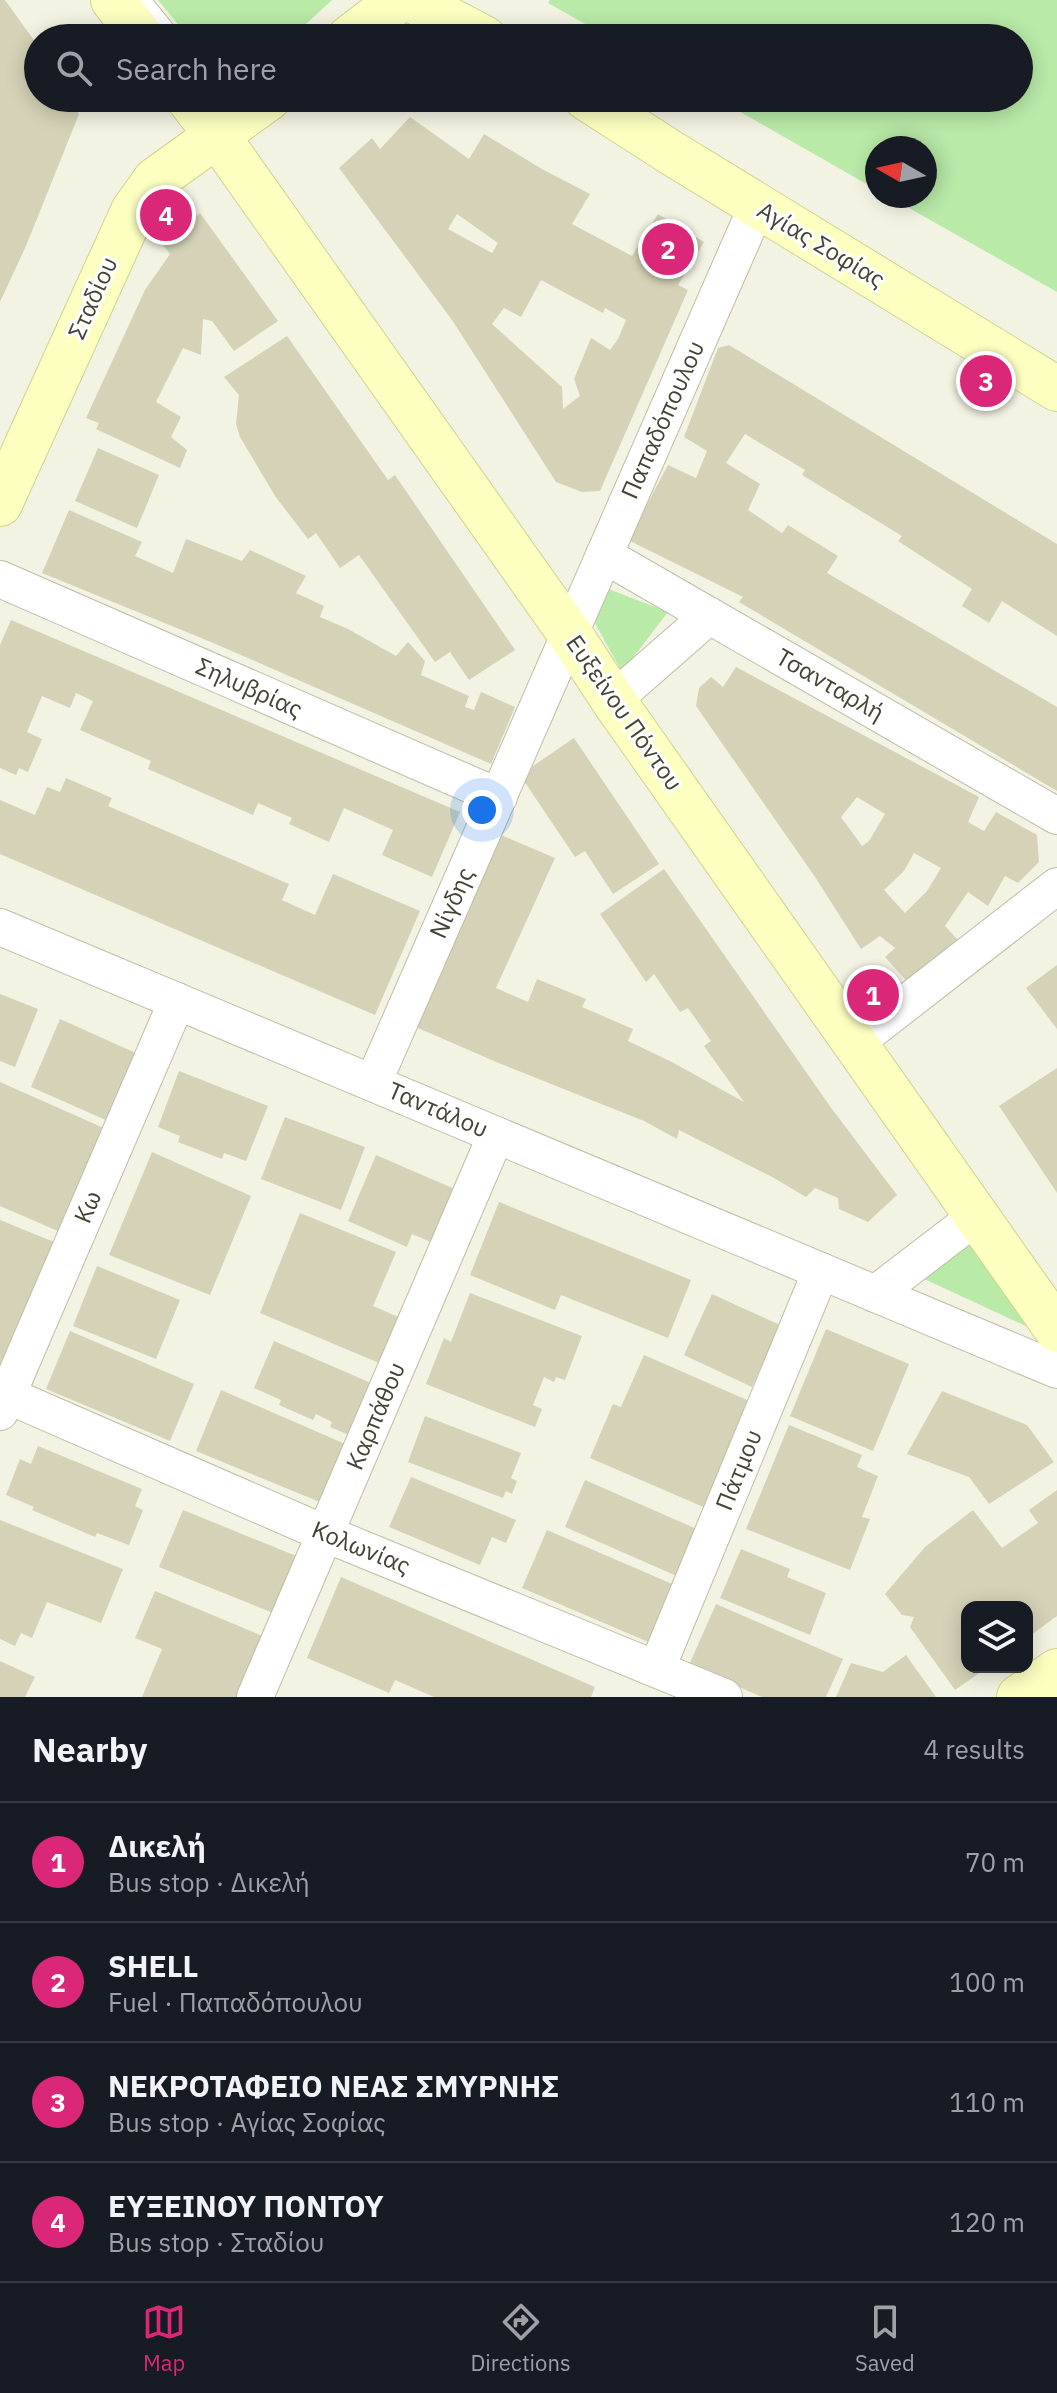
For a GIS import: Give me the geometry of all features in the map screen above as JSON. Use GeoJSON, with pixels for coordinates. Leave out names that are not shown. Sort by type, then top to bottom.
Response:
{"type":"FeatureCollection","features":[{"type":"Feature","properties":{"kind":"street"},"geometry":{"type":"LineString","coordinates":[[113,0],[131,24]]}},
{"type":"Feature","properties":{"kind":"street"},"geometry":{"type":"LineString","coordinates":[[367,24],[399,0]]}},
{"type":"Feature","properties":{"kind":"street"},"geometry":{"type":"LineString","coordinates":[[412,0],[457,24]]}},
{"type":"Feature","properties":{"kind":"street","name":"Αγίας Σοφίας"},"geometry":{"type":"LineString","coordinates":[[608,112],[1057,389]]}},
{"type":"Feature","properties":{"kind":"street","name":"Σταδίου"},"geometry":{"type":"LineString","coordinates":[[0,504],[133,211],[155,180],[239,116]]}},
{"type":"Feature","properties":{"kind":"street","name":"Ευξείνου Πόντου"},"geometry":{"type":"LineString","coordinates":[[239,116],[613,700],[1057,1330]]}},
{"type":"Feature","properties":{"kind":"street","name":"Παπαδόπουλου"},"geometry":{"type":"LineString","coordinates":[[570,634],[757,206]]}},
{"type":"Feature","properties":{"kind":"street","name":"Τσανταρλή"},"geometry":{"type":"LineString","coordinates":[[604,555],[1057,816]]}},
{"type":"Feature","properties":{"kind":"street","name":"Σηλυβρίας"},"geometry":{"type":"LineString","coordinates":[[0,579],[499,797]]}},
{"type":"Feature","properties":{"kind":"street"},"geometry":{"type":"LineString","coordinates":[[613,700],[709,616]]}},
{"type":"Feature","properties":{"kind":"street","name":"Νίγδης"},"geometry":{"type":"LineString","coordinates":[[373,1083],[570,634]]}},
{"type":"Feature","properties":{"kind":"street"},"geometry":{"type":"LineString","coordinates":[[855,1043],[1057,886]]}},
{"type":"Feature","properties":{"kind":"street","name":"Ταντάλου"},"geometry":{"type":"LineString","coordinates":[[0,927],[1057,1370]]}},
{"type":"Feature","properties":{"kind":"street","name":"Κω"},"geometry":{"type":"LineString","coordinates":[[2,1400],[177,1001]]}},
{"type":"Feature","properties":{"kind":"street","name":"Καρπάθου"},"geometry":{"type":"LineString","coordinates":[[255,1697],[496,1135]]}},
{"type":"Feature","properties":{"kind":"street"},"geometry":{"type":"LineString","coordinates":[[875,1294],[977,1216]]}},
{"type":"Feature","properties":{"kind":"street","name":"Πάτμου"},"geometry":{"type":"LineString","coordinates":[[657,1668],[821,1271]]}},
{"type":"Feature","properties":{"kind":"street","name":"Κολωνίας"},"geometry":{"type":"LineString","coordinates":[[2,1400],[724,1697]]}},
{"type":"Feature","properties":{"kind":"street"},"geometry":{"type":"LineString","coordinates":[[1019,1697],[1057,1671]]}},
{"type":"Feature","properties":{"kind":"lane"},"geometry":{"type":"LineString","coordinates":[[141,0],[161,24]]}},
{"type":"Feature","properties":{"kind":"green space"},"geometry":{"type":"Polygon","coordinates":[[[158,0],[332,0],[306,24],[178,24],[158,0]]]}},
{"type":"Feature","properties":{"kind":"green space"},"geometry":{"type":"Polygon","coordinates":[[[550,0],[1057,0],[1057,292],[909,208],[937,208],[937,136],[865,136],[865,183],[740,112],[1033,112],[1033,24],[585,24],[548,3],[550,0]]]}},
{"type":"Feature","properties":{"kind":"green space"},"geometry":{"type":"Polygon","coordinates":[[[606,588],[668,612],[622,672],[591,616],[606,588]]]}},
{"type":"Feature","properties":{"kind":"green space"},"geometry":{"type":"Polygon","coordinates":[[[972,1241],[1043,1334],[920,1277],[972,1241]]]}},
{"type":"Feature","properties":{"kind":"building"},"geometry":{"type":"Polygon","coordinates":[[[0,0],[5,0],[24,26],[24,112],[79,114],[0,302],[0,0]]]}},
{"type":"Feature","properties":{"kind":"building"},"geometry":{"type":"Polygon","coordinates":[[[410,117],[469,159],[484,134],[590,194],[572,224],[632,256],[658,214],[704,242],[678,285],[688,290],[600,491],[582,492],[556,482],[452,320],[339,168],[372,138],[380,149],[410,117]],[[457,214],[448,229],[492,253],[498,243],[457,214]],[[541,280],[521,317],[504,308],[492,324],[562,387],[563,409],[580,396],[574,379],[591,338],[610,350],[626,320],[605,308],[603,313],[541,280]]]}},
{"type":"Feature","properties":{"kind":"building"},"geometry":{"type":"Polygon","coordinates":[[[200,213],[278,321],[234,351],[212,321],[203,319],[201,355],[183,348],[156,402],[181,417],[171,437],[187,450],[180,468],[96,429],[99,423],[86,418],[145,290],[170,254],[163,245],[200,213]]]}},
{"type":"Feature","properties":{"kind":"building"},"geometry":{"type":"Polygon","coordinates":[[[287,336],[388,480],[395,475],[515,650],[469,680],[450,652],[435,662],[359,555],[340,568],[316,533],[308,539],[275,496],[240,437],[236,424],[239,395],[224,377],[287,336]]]}},
{"type":"Feature","properties":{"kind":"building"},"geometry":{"type":"Polygon","coordinates":[[[729,345],[1057,544],[1057,636],[1002,601],[989,623],[962,606],[972,589],[898,541],[902,536],[802,475],[805,470],[745,434],[726,463],[760,484],[748,510],[782,533],[788,525],[838,556],[827,573],[1057,707],[1057,791],[739,602],[743,597],[628,540],[668,465],[696,478],[707,451],[684,437],[718,348],[729,345]]]}},
{"type":"Feature","properties":{"kind":"building"},"geometry":{"type":"Polygon","coordinates":[[[98,448],[159,475],[137,528],[75,501],[98,448]]]}},
{"type":"Feature","properties":{"kind":"building"},"geometry":{"type":"Polygon","coordinates":[[[69,510],[142,542],[135,556],[173,573],[186,539],[242,561],[250,550],[306,576],[296,593],[324,606],[320,617],[396,656],[408,642],[425,661],[421,675],[469,696],[465,707],[474,710],[481,692],[515,707],[491,764],[211,642],[42,573],[69,510]]]}},
{"type":"Feature","properties":{"kind":"building"},"geometry":{"type":"Polygon","coordinates":[[[11,620],[460,812],[432,877],[382,855],[393,830],[344,808],[329,842],[289,824],[292,818],[258,803],[253,815],[148,769],[151,761],[80,730],[93,701],[76,693],[70,708],[42,696],[27,732],[42,739],[28,772],[19,768],[16,775],[0,768],[0,645],[11,620]]]}},
{"type":"Feature","properties":{"kind":"building"},"geometry":{"type":"Polygon","coordinates":[[[736,667],[979,797],[968,822],[984,831],[996,812],[1037,835],[1039,862],[1018,883],[1005,876],[988,906],[968,892],[945,926],[961,943],[912,987],[885,957],[895,948],[880,936],[861,949],[696,706],[699,688],[711,677],[723,687],[736,667]],[[857,797],[841,817],[862,846],[869,841],[885,814],[857,797]],[[914,853],[904,871],[884,890],[905,913],[927,891],[941,868],[914,853]]]}},
{"type":"Feature","properties":{"kind":"building"},"geometry":{"type":"Polygon","coordinates":[[[574,738],[659,864],[613,894],[585,851],[575,857],[520,775],[574,738]]]}},
{"type":"Feature","properties":{"kind":"building"},"geometry":{"type":"Polygon","coordinates":[[[66,778],[112,798],[108,806],[289,884],[282,900],[315,915],[333,874],[420,911],[375,1015],[0,854],[0,800],[35,815],[47,787],[60,792],[66,778]]]}},
{"type":"Feature","properties":{"kind":"building"},"geometry":{"type":"Polygon","coordinates":[[[494,832],[555,858],[496,988],[528,1002],[537,979],[586,999],[582,1007],[633,1029],[628,1041],[744,1102],[704,1046],[711,1041],[688,1008],[680,1012],[654,974],[646,982],[600,914],[664,869],[832,1109],[897,1195],[868,1222],[839,1209],[838,1198],[815,1188],[806,1197],[679,1130],[677,1139],[644,1121],[411,1025],[494,832]]]}},
{"type":"Feature","properties":{"kind":"building"},"geometry":{"type":"Polygon","coordinates":[[[1057,965],[1057,1029],[1026,988],[1057,965]]]}},
{"type":"Feature","properties":{"kind":"building"},"geometry":{"type":"Polygon","coordinates":[[[0,994],[38,1009],[15,1067],[0,1061],[0,994]]]}},
{"type":"Feature","properties":{"kind":"building"},"geometry":{"type":"Polygon","coordinates":[[[60,1019],[138,1054],[108,1121],[31,1087],[60,1019]]]}},
{"type":"Feature","properties":{"kind":"building"},"geometry":{"type":"Polygon","coordinates":[[[1057,1068],[1057,1193],[999,1106],[1057,1068]]]}},
{"type":"Feature","properties":{"kind":"building"},"geometry":{"type":"Polygon","coordinates":[[[179,1071],[268,1106],[246,1161],[224,1153],[222,1159],[178,1142],[180,1136],[158,1127],[179,1071]]]}},
{"type":"Feature","properties":{"kind":"building"},"geometry":{"type":"Polygon","coordinates":[[[0,1082],[106,1129],[60,1232],[0,1206],[0,1082]]]}},
{"type":"Feature","properties":{"kind":"building"},"geometry":{"type":"Polygon","coordinates":[[[285,1117],[365,1147],[341,1210],[261,1179],[285,1117]]]}},
{"type":"Feature","properties":{"kind":"building"},"geometry":{"type":"Polygon","coordinates":[[[152,1152],[251,1196],[210,1295],[109,1255],[152,1152]]]}},
{"type":"Feature","properties":{"kind":"building"},"geometry":{"type":"Polygon","coordinates":[[[376,1155],[457,1190],[433,1243],[412,1234],[407,1247],[348,1221],[376,1155]]]}},
{"type":"Feature","properties":{"kind":"building"},"geometry":{"type":"Polygon","coordinates":[[[499,1202],[691,1280],[668,1338],[561,1295],[555,1310],[470,1275],[499,1202]]]}},
{"type":"Feature","properties":{"kind":"building"},"geometry":{"type":"Polygon","coordinates":[[[300,1213],[396,1252],[373,1306],[403,1319],[384,1365],[260,1313],[300,1213]]]}},
{"type":"Feature","properties":{"kind":"building"},"geometry":{"type":"Polygon","coordinates":[[[0,1220],[54,1242],[5,1367],[0,1365],[0,1220]]]}},
{"type":"Feature","properties":{"kind":"building"},"geometry":{"type":"Polygon","coordinates":[[[97,1266],[180,1300],[156,1359],[73,1326],[97,1266]]]}},
{"type":"Feature","properties":{"kind":"building"},"geometry":{"type":"Polygon","coordinates":[[[470,1293],[582,1336],[565,1380],[556,1377],[554,1382],[544,1377],[533,1405],[542,1409],[535,1427],[426,1384],[444,1338],[451,1342],[470,1293]]]}},
{"type":"Feature","properties":{"kind":"building"},"geometry":{"type":"Polygon","coordinates":[[[712,1294],[780,1325],[752,1387],[684,1355],[712,1294]]]}},
{"type":"Feature","properties":{"kind":"building"},"geometry":{"type":"Polygon","coordinates":[[[826,1329],[909,1364],[873,1451],[790,1416],[826,1329]]]}},
{"type":"Feature","properties":{"kind":"building"},"geometry":{"type":"Polygon","coordinates":[[[70,1331],[194,1384],[170,1441],[46,1389],[70,1331]]]}},
{"type":"Feature","properties":{"kind":"building"},"geometry":{"type":"Polygon","coordinates":[[[274,1341],[378,1386],[356,1438],[330,1427],[332,1422],[316,1414],[313,1420],[279,1405],[281,1400],[254,1388],[274,1341]]]}},
{"type":"Feature","properties":{"kind":"building"},"geometry":{"type":"Polygon","coordinates":[[[644,1355],[754,1403],[708,1509],[590,1458],[613,1404],[621,1407],[644,1355]]]}},
{"type":"Feature","properties":{"kind":"building"},"geometry":{"type":"Polygon","coordinates":[[[221,1390],[352,1447],[327,1505],[196,1451],[221,1390]]]}},
{"type":"Feature","properties":{"kind":"building"},"geometry":{"type":"Polygon","coordinates":[[[942,1391],[1027,1425],[1054,1462],[989,1504],[969,1477],[907,1454],[942,1391]]]}},
{"type":"Feature","properties":{"kind":"building"},"geometry":{"type":"Polygon","coordinates":[[[425,1416],[521,1453],[511,1478],[517,1481],[512,1494],[506,1491],[503,1498],[408,1462],[425,1416]]]}},
{"type":"Feature","properties":{"kind":"building"},"geometry":{"type":"Polygon","coordinates":[[[789,1425],[862,1455],[857,1467],[878,1476],[862,1517],[870,1519],[850,1570],[746,1529],[789,1425]]]}},
{"type":"Feature","properties":{"kind":"building"},"geometry":{"type":"Polygon","coordinates":[[[38,1446],[142,1489],[135,1506],[143,1510],[129,1545],[97,1533],[95,1537],[32,1510],[34,1507],[6,1495],[20,1459],[31,1464],[38,1446]]]}},
{"type":"Feature","properties":{"kind":"building"},"geometry":{"type":"Polygon","coordinates":[[[411,1477],[516,1520],[506,1543],[492,1537],[480,1565],[389,1527],[411,1477]]]}},
{"type":"Feature","properties":{"kind":"building"},"geometry":{"type":"Polygon","coordinates":[[[585,1480],[699,1530],[679,1577],[565,1527],[585,1480]]]}},
{"type":"Feature","properties":{"kind":"building"},"geometry":{"type":"Polygon","coordinates":[[[1057,1490],[1057,1616],[1033,1634],[1033,1601],[961,1601],[961,1673],[979,1673],[955,1690],[910,1627],[914,1617],[902,1615],[885,1594],[925,1547],[973,1510],[1002,1548],[1038,1523],[1029,1510],[1057,1490]]]}},
{"type":"Feature","properties":{"kind":"building"},"geometry":{"type":"Polygon","coordinates":[[[183,1510],[306,1560],[283,1617],[159,1567],[183,1510]]]}},
{"type":"Feature","properties":{"kind":"building"},"geometry":{"type":"Polygon","coordinates":[[[0,1520],[123,1569],[101,1623],[47,1602],[32,1638],[21,1633],[15,1646],[0,1639],[0,1520]]]}},
{"type":"Feature","properties":{"kind":"building"},"geometry":{"type":"Polygon","coordinates":[[[547,1530],[677,1586],[653,1644],[522,1588],[547,1530]]]}},
{"type":"Feature","properties":{"kind":"building"},"geometry":{"type":"Polygon","coordinates":[[[741,1549],[790,1569],[787,1577],[826,1593],[810,1635],[720,1598],[741,1549]]]}},
{"type":"Feature","properties":{"kind":"building"},"geometry":{"type":"Polygon","coordinates":[[[341,1577],[595,1687],[591,1697],[434,1697],[395,1680],[389,1693],[307,1658],[341,1577]]]}},
{"type":"Feature","properties":{"kind":"building"},"geometry":{"type":"Polygon","coordinates":[[[155,1591],[265,1637],[242,1697],[142,1697],[162,1649],[135,1638],[155,1591]]]}},
{"type":"Feature","properties":{"kind":"building"},"geometry":{"type":"Polygon","coordinates":[[[716,1604],[843,1659],[826,1697],[762,1697],[689,1665],[716,1604]]]}},
{"type":"Feature","properties":{"kind":"building"},"geometry":{"type":"Polygon","coordinates":[[[906,1655],[936,1697],[836,1697],[851,1663],[883,1672],[906,1655]]]}},
{"type":"Feature","properties":{"kind":"building"},"geometry":{"type":"Polygon","coordinates":[[[0,1661],[35,1677],[25,1697],[0,1697],[0,1661]]]}},
{"type":"Feature","properties":{"kind":"place","name":"ΕΥΞΕΙΝΟΥ ΠΟΝΤΟΥ"},"geometry":{"type":"Point","coordinates":[166,215]}},
{"type":"Feature","properties":{"kind":"place","name":"SHELL"},"geometry":{"type":"Point","coordinates":[668,249]}},
{"type":"Feature","properties":{"kind":"place","name":"ΝΕΚΡΟΤΑΦΕΙΟ ΝΕΑΣ ΣΜΥΡΝΗΣ"},"geometry":{"type":"Point","coordinates":[986,381]}},
{"type":"Feature","properties":{"kind":"place","name":"Δικελή"},"geometry":{"type":"Point","coordinates":[873,995]}}]}
